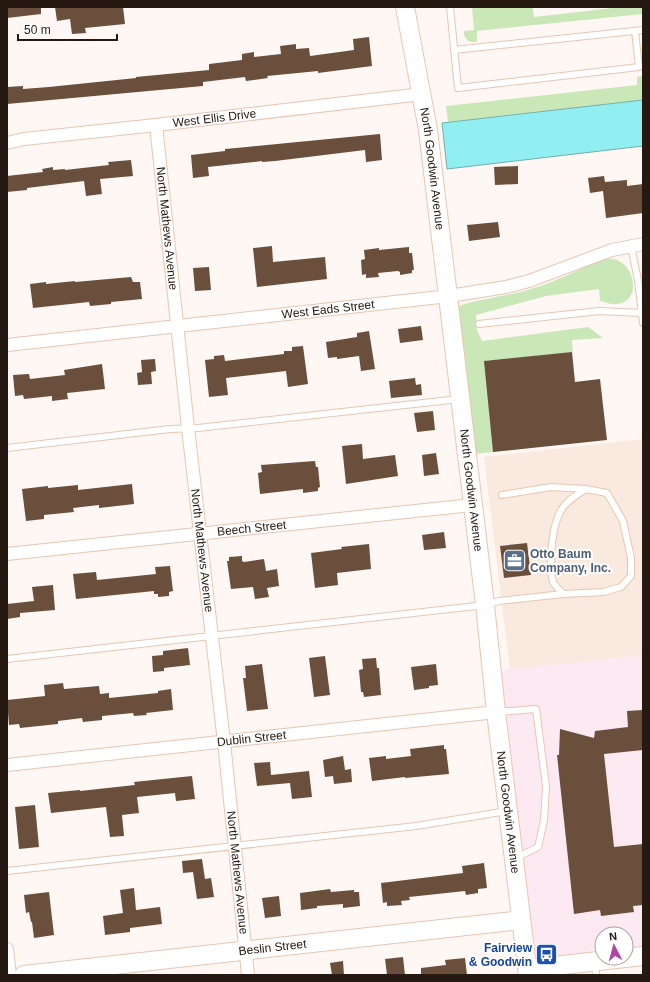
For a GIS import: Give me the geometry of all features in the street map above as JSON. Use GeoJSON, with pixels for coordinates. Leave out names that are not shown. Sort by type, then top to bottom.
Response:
{"type":"FeatureCollection","features":[{"type":"Feature","properties":{"kind":"street","name":"North Goodwin Avenue"},"geometry":{"type":"LineString","coordinates":[[405,7],[428,130],[449,296],[496,712],[528,972]]}},
{"type":"Feature","properties":{"kind":"street","name":"West Ellis Drive"},"geometry":{"type":"LineString","coordinates":[[7,143],[24,139],[422,94]]}},
{"type":"Feature","properties":{"kind":"street","name":"North Mathews Avenue"},"geometry":{"type":"LineString","coordinates":[[156,125],[199,534],[224,742],[248,975]]}},
{"type":"Feature","properties":{"kind":"street","name":"West Eads Street"},"geometry":{"type":"LineString","coordinates":[[7,345],[449,296],[506,287],[530,281],[587,258],[612,250],[637,245]]}},
{"type":"Feature","properties":{"kind":"street","name":"Beech Street"},"geometry":{"type":"LineString","coordinates":[[7,554],[472,505]]}},
{"type":"Feature","properties":{"kind":"street","name":"Dublin Street"},"geometry":{"type":"LineString","coordinates":[[7,765],[496,712]]}},
{"type":"Feature","properties":{"kind":"street","name":"Beslin Street"},"geometry":{"type":"LineString","coordinates":[[24,975],[521,920]]}},
{"type":"Feature","properties":{"kind":"street"},"geometry":{"type":"LineString","coordinates":[[7,949],[10,975]]}},
{"type":"Feature","properties":{"kind":"street"},"geometry":{"type":"LineString","coordinates":[[528,972],[559,968],[595,968],[643,956]]}},
{"type":"Feature","properties":{"kind":"lane"},"geometry":{"type":"LineString","coordinates":[[450,7],[458,88],[639,67],[634,31]]}},
{"type":"Feature","properties":{"kind":"lane"},"geometry":{"type":"LineString","coordinates":[[454,50],[643,30]]}},
{"type":"Feature","properties":{"kind":"lane"},"geometry":{"type":"LineString","coordinates":[[637,245],[638,280],[643,324]]}},
{"type":"Feature","properties":{"kind":"lane"},"geometry":{"type":"LineString","coordinates":[[479,324],[599,311],[642,313]]}},
{"type":"Feature","properties":{"kind":"lane"},"geometry":{"type":"LineString","coordinates":[[7,448],[460,399]]}},
{"type":"Feature","properties":{"kind":"lane"},"geometry":{"type":"LineString","coordinates":[[7,659],[485,606],[499,601],[563,594],[602,592],[621,587],[631,576],[631,558],[623,520],[607,493],[586,489],[551,487],[502,495]]}},
{"type":"Feature","properties":{"kind":"lane"},"geometry":{"type":"LineString","coordinates":[[563,594],[554,584],[550,569],[556,523],[562,509],[570,499],[586,489]]}},
{"type":"Feature","properties":{"kind":"lane"},"geometry":{"type":"LineString","coordinates":[[496,712],[536,709],[546,786],[544,820],[538,847],[522,855],[514,857]]}},
{"type":"Feature","properties":{"kind":"lane"},"geometry":{"type":"LineString","coordinates":[[7,871],[416,826],[508,811]]}},
{"type":"Feature","properties":{"kind":"shaded area"},"geometry":{"type":"Polygon","coordinates":[[[643,439],[643,655],[510,670],[484,457],[643,439]]]}},
{"type":"Feature","properties":{"kind":"shaded area"},"geometry":{"type":"Polygon","coordinates":[[[643,655],[643,952],[634,953],[634,926],[594,926],[594,957],[532,964],[495,671],[643,655]]]}},
{"type":"Feature","properties":{"kind":"green space"},"geometry":{"type":"Polygon","coordinates":[[[472,7],[533,7],[534,17],[621,7],[643,7],[643,14],[477,31],[477,42],[472,42],[468,41],[464,35],[464,31],[474,30],[472,7]]]}},
{"type":"Feature","properties":{"kind":"green space"},"geometry":{"type":"Polygon","coordinates":[[[643,76],[643,100],[448,122],[446,106],[637,85],[637,77],[643,76]]]}},
{"type":"Feature","properties":{"kind":"green space"},"geometry":{"type":"Polygon","coordinates":[[[615,259],[625,265],[632,279],[632,293],[629,299],[623,303],[612,304],[600,301],[599,289],[546,296],[476,315],[477,330],[482,341],[588,327],[603,338],[572,340],[573,352],[485,361],[493,452],[473,454],[457,319],[458,306],[544,285],[601,260],[615,259]]]}},
{"type":"Feature","properties":{"kind":"water"},"geometry":{"type":"Polygon","coordinates":[[[643,100],[643,146],[447,169],[442,123],[643,100]]]}},
{"type":"Feature","properties":{"kind":"building"},"geometry":{"type":"Polygon","coordinates":[[[7,7],[41,7],[41,14],[7,18],[7,7]]]}},
{"type":"Feature","properties":{"kind":"building"},"geometry":{"type":"Polygon","coordinates":[[[55,7],[123,7],[125,24],[85,28],[86,33],[72,34],[70,19],[57,21],[55,7]]]}},
{"type":"Feature","properties":{"kind":"building"},"geometry":{"type":"Polygon","coordinates":[[[369,37],[372,66],[318,73],[318,71],[267,76],[268,78],[246,81],[245,77],[203,82],[203,86],[7,104],[7,87],[23,86],[23,89],[49,87],[209,70],[209,64],[242,60],[242,54],[254,52],[254,57],[281,54],[280,46],[296,44],[296,49],[309,48],[310,56],[354,50],[353,39],[369,37]]]}},
{"type":"Feature","properties":{"kind":"building"},"geometry":{"type":"Polygon","coordinates":[[[380,134],[382,160],[366,162],[365,150],[275,161],[208,167],[209,176],[193,178],[191,155],[225,151],[225,149],[380,134]]]}},
{"type":"Feature","properties":{"kind":"building"},"geometry":{"type":"Polygon","coordinates":[[[131,160],[133,176],[100,179],[102,194],[86,196],[84,181],[7,192],[7,176],[43,172],[42,169],[53,167],[53,170],[65,170],[109,165],[108,162],[131,160]]]}},
{"type":"Feature","properties":{"kind":"building"},"geometry":{"type":"Polygon","coordinates":[[[518,166],[518,184],[495,185],[494,167],[518,166]]]}},
{"type":"Feature","properties":{"kind":"building"},"geometry":{"type":"Polygon","coordinates":[[[604,176],[605,182],[627,180],[627,186],[643,184],[643,213],[606,218],[603,191],[590,193],[588,178],[604,176]]]}},
{"type":"Feature","properties":{"kind":"building"},"geometry":{"type":"Polygon","coordinates":[[[498,222],[500,237],[469,241],[467,225],[498,222]]]}},
{"type":"Feature","properties":{"kind":"building"},"geometry":{"type":"Polygon","coordinates":[[[272,246],[273,262],[325,257],[327,279],[257,287],[253,248],[272,246]]]}},
{"type":"Feature","properties":{"kind":"building"},"geometry":{"type":"Polygon","coordinates":[[[409,247],[409,253],[412,253],[414,270],[412,270],[412,273],[400,275],[400,272],[398,271],[378,273],[379,277],[366,278],[366,274],[362,275],[361,260],[365,259],[364,250],[409,247]]]}},
{"type":"Feature","properties":{"kind":"building"},"geometry":{"type":"Polygon","coordinates":[[[209,267],[211,290],[195,291],[193,268],[209,267]]]}},
{"type":"Feature","properties":{"kind":"building"},"geometry":{"type":"Polygon","coordinates":[[[131,277],[133,282],[140,282],[142,299],[90,306],[89,302],[33,308],[30,284],[131,277]]]}},
{"type":"Feature","properties":{"kind":"building"},"geometry":{"type":"Polygon","coordinates":[[[421,326],[423,340],[400,343],[398,329],[421,326]]]}},
{"type":"Feature","properties":{"kind":"building"},"geometry":{"type":"Polygon","coordinates":[[[369,331],[375,369],[361,371],[359,356],[337,359],[337,357],[328,358],[326,342],[357,337],[357,333],[369,331]]]}},
{"type":"Feature","properties":{"kind":"building"},"geometry":{"type":"Polygon","coordinates":[[[303,346],[308,384],[288,387],[286,371],[226,378],[228,395],[209,397],[205,360],[214,359],[214,356],[224,355],[225,361],[284,354],[284,351],[292,351],[292,347],[303,346]]]}},
{"type":"Feature","properties":{"kind":"building"},"geometry":{"type":"Polygon","coordinates":[[[572,352],[575,382],[600,379],[607,440],[493,452],[484,361],[572,352]]]}},
{"type":"Feature","properties":{"kind":"building"},"geometry":{"type":"Polygon","coordinates":[[[155,359],[156,371],[151,372],[152,384],[138,385],[137,373],[142,372],[141,360],[155,359]]]}},
{"type":"Feature","properties":{"kind":"building"},"geometry":{"type":"Polygon","coordinates":[[[102,364],[105,389],[67,393],[68,399],[52,401],[52,396],[24,399],[23,395],[15,396],[13,375],[29,374],[30,379],[65,375],[64,370],[102,364]]]}},
{"type":"Feature","properties":{"kind":"building"},"geometry":{"type":"Polygon","coordinates":[[[415,378],[416,385],[421,384],[422,395],[391,398],[389,381],[415,378]]]}},
{"type":"Feature","properties":{"kind":"building"},"geometry":{"type":"Polygon","coordinates":[[[433,411],[435,430],[417,432],[414,413],[433,411]]]}},
{"type":"Feature","properties":{"kind":"building"},"geometry":{"type":"Polygon","coordinates":[[[362,444],[363,459],[395,455],[398,476],[346,484],[342,446],[362,444]]]}},
{"type":"Feature","properties":{"kind":"building"},"geometry":{"type":"Polygon","coordinates":[[[436,453],[439,474],[424,476],[422,455],[436,453]]]}},
{"type":"Feature","properties":{"kind":"building"},"geometry":{"type":"Polygon","coordinates":[[[315,461],[316,467],[318,467],[320,487],[318,488],[318,491],[303,493],[303,489],[260,494],[258,473],[262,472],[261,465],[315,461]]]}},
{"type":"Feature","properties":{"kind":"building"},"geometry":{"type":"Polygon","coordinates":[[[132,484],[134,504],[99,508],[99,505],[73,508],[74,512],[44,515],[44,519],[26,521],[22,489],[78,485],[78,490],[132,484]]]}},
{"type":"Feature","properties":{"kind":"building"},"geometry":{"type":"Polygon","coordinates":[[[444,532],[446,548],[424,550],[422,535],[444,532]]]}},
{"type":"Feature","properties":{"kind":"building","name":"Otto Baum Company, Inc."},"geometry":{"type":"Polygon","coordinates":[[[527,543],[531,575],[504,578],[500,546],[527,543]]]}},
{"type":"Feature","properties":{"kind":"building"},"geometry":{"type":"Polygon","coordinates":[[[369,544],[371,569],[337,573],[338,585],[315,588],[311,553],[342,549],[341,547],[369,544]]]}},
{"type":"Feature","properties":{"kind":"building"},"geometry":{"type":"Polygon","coordinates":[[[242,556],[242,561],[244,562],[264,559],[266,571],[277,569],[279,586],[267,588],[269,597],[255,599],[253,587],[231,589],[227,561],[229,561],[229,557],[242,556]]]}},
{"type":"Feature","properties":{"kind":"building"},"geometry":{"type":"Polygon","coordinates":[[[170,566],[173,591],[169,592],[169,596],[158,597],[158,594],[154,594],[154,591],[76,599],[73,574],[96,572],[97,580],[156,574],[155,567],[170,566]]]}},
{"type":"Feature","properties":{"kind":"building"},"geometry":{"type":"Polygon","coordinates":[[[53,585],[55,610],[20,613],[20,617],[7,619],[7,604],[34,601],[32,587],[53,585]]]}},
{"type":"Feature","properties":{"kind":"building"},"geometry":{"type":"Polygon","coordinates":[[[188,648],[190,665],[164,668],[164,671],[153,672],[152,656],[163,655],[163,651],[188,648]]]}},
{"type":"Feature","properties":{"kind":"building"},"geometry":{"type":"Polygon","coordinates":[[[325,656],[330,695],[314,697],[309,658],[325,656]]]}},
{"type":"Feature","properties":{"kind":"building"},"geometry":{"type":"Polygon","coordinates":[[[376,658],[377,668],[379,668],[381,695],[364,697],[363,692],[361,692],[359,670],[363,669],[362,659],[376,658]]]}},
{"type":"Feature","properties":{"kind":"building"},"geometry":{"type":"Polygon","coordinates":[[[262,664],[268,709],[247,711],[243,678],[246,678],[245,666],[262,664]]]}},
{"type":"Feature","properties":{"kind":"building"},"geometry":{"type":"Polygon","coordinates":[[[436,664],[438,685],[414,690],[411,667],[436,664]]]}},
{"type":"Feature","properties":{"kind":"building"},"geometry":{"type":"Polygon","coordinates":[[[63,683],[64,689],[99,686],[100,694],[109,693],[109,698],[158,693],[158,691],[171,689],[173,710],[146,713],[147,715],[134,716],[133,713],[102,716],[102,720],[83,722],[82,718],[58,721],[58,724],[20,728],[19,724],[9,725],[7,700],[45,696],[44,685],[63,683]]]}},
{"type":"Feature","properties":{"kind":"building"},"geometry":{"type":"Polygon","coordinates":[[[643,710],[643,750],[604,754],[614,847],[643,844],[643,905],[633,906],[634,912],[601,916],[600,910],[574,914],[557,755],[559,755],[560,729],[594,738],[595,731],[628,727],[627,711],[643,710]]]}},
{"type":"Feature","properties":{"kind":"building"},"geometry":{"type":"Polygon","coordinates":[[[444,745],[444,749],[446,749],[449,774],[372,781],[369,758],[386,756],[386,759],[411,756],[410,749],[444,745]]]}},
{"type":"Feature","properties":{"kind":"building"},"geometry":{"type":"Polygon","coordinates":[[[343,756],[345,770],[351,769],[352,782],[334,784],[333,776],[325,777],[323,760],[343,756]]]}},
{"type":"Feature","properties":{"kind":"building"},"geometry":{"type":"Polygon","coordinates":[[[270,762],[271,775],[309,771],[312,797],[292,799],[290,783],[257,786],[254,763],[270,762]]]}},
{"type":"Feature","properties":{"kind":"building"},"geometry":{"type":"Polygon","coordinates":[[[192,776],[195,799],[176,801],[175,793],[137,797],[139,813],[122,815],[124,836],[110,837],[106,807],[51,813],[48,793],[135,785],[134,782],[192,776]]]}},
{"type":"Feature","properties":{"kind":"building"},"geometry":{"type":"Polygon","coordinates":[[[35,805],[39,847],[19,849],[15,807],[35,805]]]}},
{"type":"Feature","properties":{"kind":"building"},"geometry":{"type":"Polygon","coordinates":[[[202,859],[205,879],[211,878],[214,897],[197,899],[193,872],[183,873],[182,861],[202,859]]]}},
{"type":"Feature","properties":{"kind":"building"},"geometry":{"type":"Polygon","coordinates":[[[484,863],[487,888],[478,889],[478,893],[466,895],[465,891],[409,897],[410,900],[401,901],[402,905],[387,906],[387,902],[383,903],[381,883],[463,873],[462,866],[484,863]]]}},
{"type":"Feature","properties":{"kind":"building"},"geometry":{"type":"Polygon","coordinates":[[[134,888],[136,910],[160,907],[162,924],[130,928],[130,932],[105,935],[103,916],[123,913],[120,890],[134,888]]]}},
{"type":"Feature","properties":{"kind":"building"},"geometry":{"type":"Polygon","coordinates":[[[330,889],[331,892],[354,890],[354,892],[359,892],[360,906],[343,908],[343,904],[317,906],[317,908],[301,910],[300,893],[330,889]]]}},
{"type":"Feature","properties":{"kind":"building"},"geometry":{"type":"Polygon","coordinates":[[[49,892],[54,935],[34,938],[29,912],[26,913],[24,895],[49,892]]]}},
{"type":"Feature","properties":{"kind":"building"},"geometry":{"type":"Polygon","coordinates":[[[279,896],[281,916],[265,918],[262,898],[279,896]]]}},
{"type":"Feature","properties":{"kind":"building"},"geometry":{"type":"Polygon","coordinates":[[[403,957],[405,975],[387,975],[385,959],[403,957]]]}},
{"type":"Feature","properties":{"kind":"building"},"geometry":{"type":"Polygon","coordinates":[[[465,958],[467,975],[421,975],[421,968],[446,965],[445,960],[465,958]]]}},
{"type":"Feature","properties":{"kind":"building"},"geometry":{"type":"Polygon","coordinates":[[[343,961],[344,975],[332,975],[330,963],[343,961]]]}},
{"type":"Feature","properties":{"kind":"place","name":"Otto Baum Company, Inc."},"geometry":{"type":"Point","coordinates":[515,561]}},
{"type":"Feature","properties":{"kind":"place","name":"Fairview & Goodwin"},"geometry":{"type":"Point","coordinates":[547,955]}}]}
